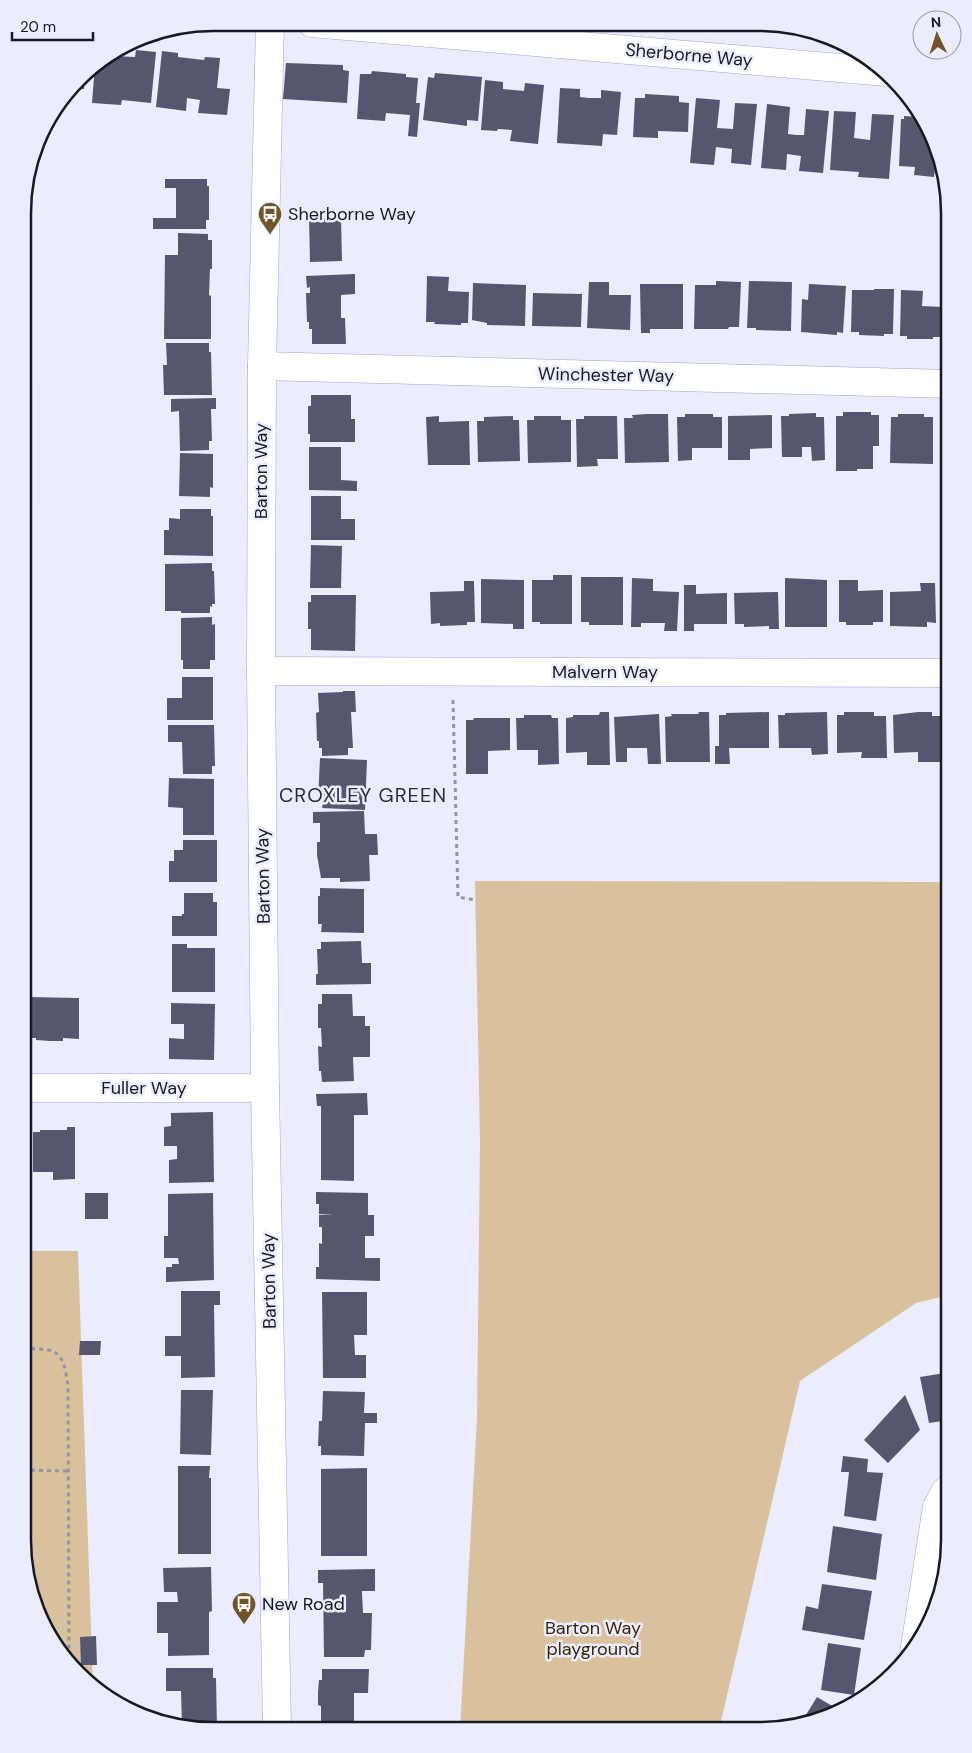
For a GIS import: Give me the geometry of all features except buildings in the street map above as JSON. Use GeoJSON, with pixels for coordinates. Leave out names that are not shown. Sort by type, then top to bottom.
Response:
{"type":"FeatureCollection","features":[{"type":"Feature","properties":{"kind":"street","name":"Barton Way"},"geometry":{"type":"LineString","coordinates":[[270,31],[262,366],[261,671],[265,1088],[277,1722]]}},
{"type":"Feature","properties":{"kind":"street","name":"Sherborne Way"},"geometry":{"type":"LineString","coordinates":[[406,31],[872,71]]}},
{"type":"Feature","properties":{"kind":"street","name":"Winchester Way"},"geometry":{"type":"LineString","coordinates":[[262,366],[941,384]]}},
{"type":"Feature","properties":{"kind":"street","name":"Malvern Way"},"geometry":{"type":"LineString","coordinates":[[261,671],[941,672]]}},
{"type":"Feature","properties":{"kind":"street","name":"Fuller Way"},"geometry":{"type":"LineString","coordinates":[[31,1088],[265,1088]]}},
{"type":"Feature","properties":{"kind":"street"},"geometry":{"type":"LineString","coordinates":[[918,1627],[938,1507],[941,1501]]}},
{"type":"Feature","properties":{"kind":"path"},"geometry":{"type":"LineString","coordinates":[[452,672],[458,897],[476,900]]}},
{"type":"Feature","properties":{"kind":"path"},"geometry":{"type":"LineString","coordinates":[[31,1349],[40,1348],[52,1351],[60,1356],[65,1367],[68,1386],[69,1651]]}},
{"type":"Feature","properties":{"kind":"path"},"geometry":{"type":"LineString","coordinates":[[31,1470],[67,1470]]}},
{"type":"Feature","properties":{"kind":"green space","name":"Barton Way playground"},"geometry":{"type":"Polygon","coordinates":[[[475,881],[941,882],[941,1297],[916,1303],[800,1381],[721,1722],[460,1722],[477,1418],[480,1141],[475,881]]]}},
{"type":"Feature","properties":{"kind":"green space"},"geometry":{"type":"Polygon","coordinates":[[[31,1251],[78,1251],[93,1677],[69,1651],[45,1609],[37,1587],[31,1540],[31,1251]]]}},
{"type":"Feature","properties":{"kind":"place","name":"Sherborne Way"},"geometry":{"type":"Point","coordinates":[270,235]}},
{"type":"Feature","properties":{"kind":"place","name":"New Road"},"geometry":{"type":"Point","coordinates":[244,1625]}},
{"type":"Feature","properties":{"kind":"district","name":"CROXLEY GREEN"},"geometry":{"type":"Point","coordinates":[363,795]}}]}
